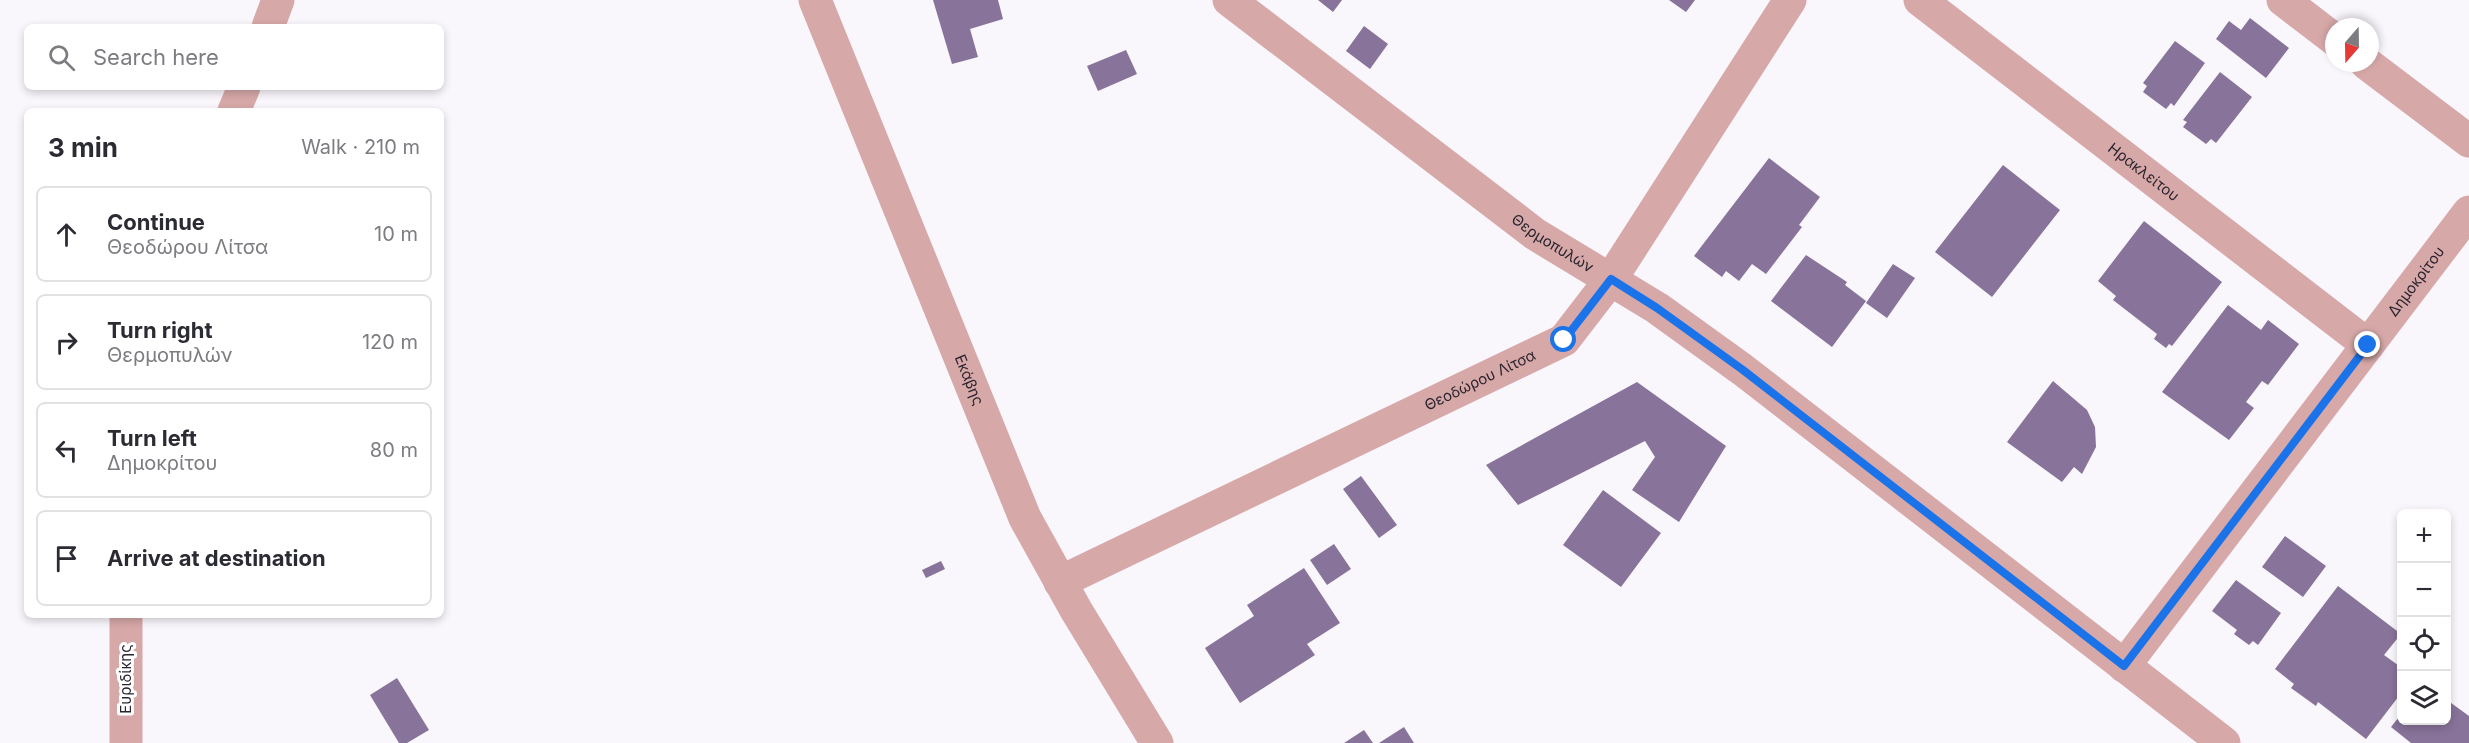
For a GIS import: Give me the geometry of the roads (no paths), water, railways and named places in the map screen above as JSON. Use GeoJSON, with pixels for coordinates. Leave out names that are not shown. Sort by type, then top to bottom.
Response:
{"type":"FeatureCollection","features":[{"type":"Feature","properties":{"kind":"street"},"geometry":{"type":"LineString","coordinates":[[269,24],[278,0]]}},
{"type":"Feature","properties":{"kind":"street","name":"Εκάβης"},"geometry":{"type":"LineString","coordinates":[[815,0],[1025,518],[1060,582],[1157,743]]}},
{"type":"Feature","properties":{"kind":"street","name":"Θερμοπυλών"},"geometry":{"type":"LineString","coordinates":[[1228,0],[1535,234],[1665,314],[1743,370],[2224,743]]}},
{"type":"Feature","properties":{"kind":"street","name":"Θεοδώρου Λίτσα"},"geometry":{"type":"LineString","coordinates":[[1060,582],[1564,340],[1611,279],[1790,0]]}},
{"type":"Feature","properties":{"kind":"street","name":"Ηρακλείτου"},"geometry":{"type":"LineString","coordinates":[[1920,0],[2368,345]]}},
{"type":"Feature","properties":{"kind":"street"},"geometry":{"type":"LineString","coordinates":[[2283,0],[2325,32]]}},
{"type":"Feature","properties":{"kind":"street"},"geometry":{"type":"LineString","coordinates":[[2378,72],[2469,141]]}},
{"type":"Feature","properties":{"kind":"street"},"geometry":{"type":"LineString","coordinates":[[235,108],[243,90]]}},
{"type":"Feature","properties":{"kind":"street","name":"Δημοκρίτου"},"geometry":{"type":"LineString","coordinates":[[2124,666],[2469,212]]}},
{"type":"Feature","properties":{"kind":"street","name":"Ευριδίκης"},"geometry":{"type":"LineString","coordinates":[[126,618],[126,743]]}}]}
